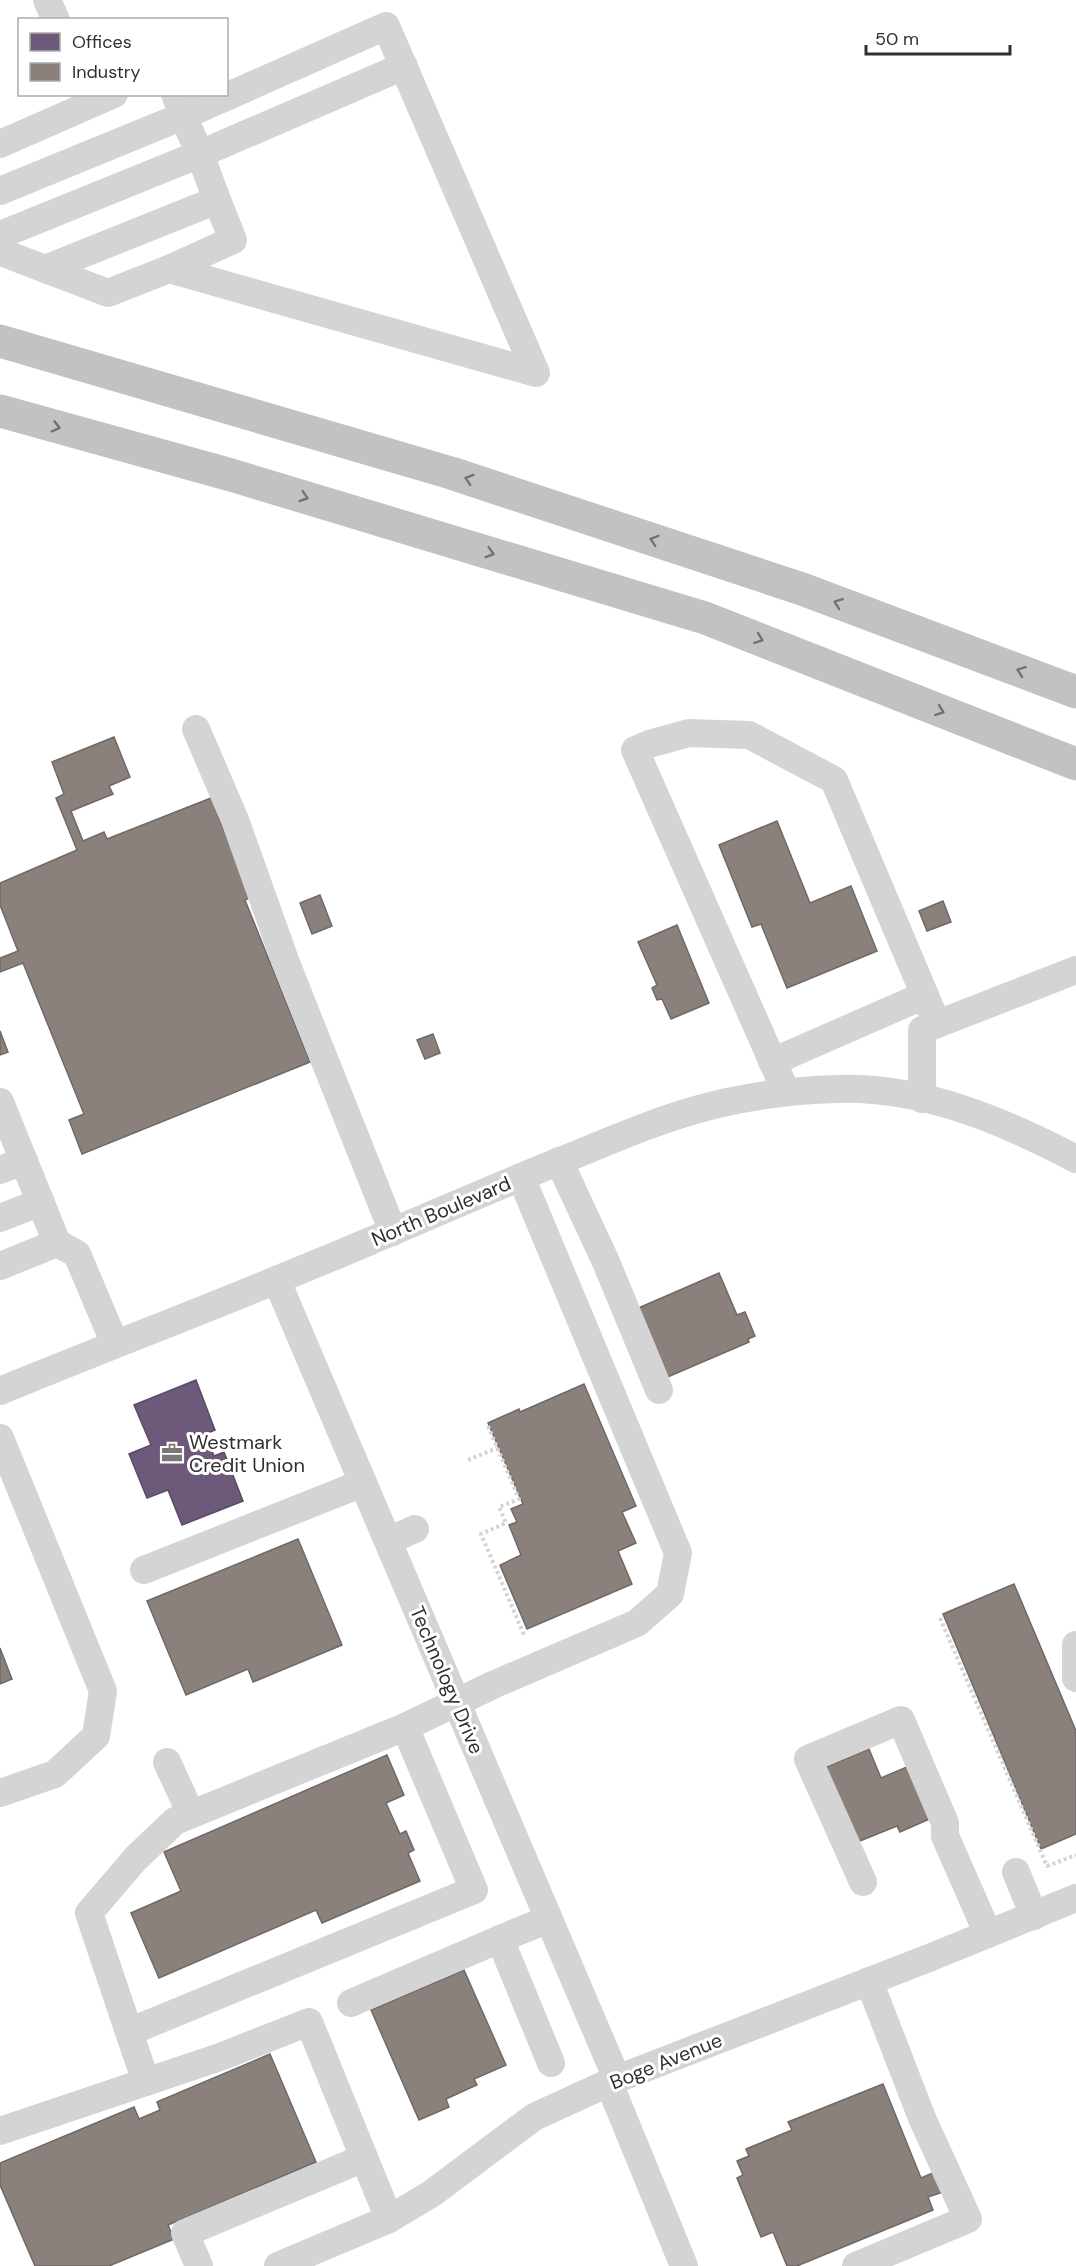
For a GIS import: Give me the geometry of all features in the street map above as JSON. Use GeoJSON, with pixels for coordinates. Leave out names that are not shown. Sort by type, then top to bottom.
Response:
{"type":"FeatureCollection","features":[{"type":"Feature","properties":{"kind":"highway"},"geometry":{"type":"LineString","coordinates":[[0,341],[451,473],[802,589],[1076,692]]}},
{"type":"Feature","properties":{"kind":"highway"},"geometry":{"type":"LineString","coordinates":[[0,411],[231,475],[705,618],[1076,764]]}},
{"type":"Feature","properties":{"kind":"street"},"geometry":{"type":"LineString","coordinates":[[47,0],[55,18]]}},
{"type":"Feature","properties":{"kind":"street"},"geometry":{"type":"LineString","coordinates":[[170,269],[536,373],[386,26],[228,86]]}},
{"type":"Feature","properties":{"kind":"street"},"geometry":{"type":"LineString","coordinates":[[179,105],[200,154],[233,240],[170,269],[108,293],[6,254],[0,236],[200,154],[404,66]]}},
{"type":"Feature","properties":{"kind":"street"},"geometry":{"type":"LineString","coordinates":[[0,144],[109,96]]}},
{"type":"Feature","properties":{"kind":"street"},"geometry":{"type":"LineString","coordinates":[[0,191],[179,105],[203,96]]}},
{"type":"Feature","properties":{"kind":"street"},"geometry":{"type":"LineString","coordinates":[[45,269],[217,200]]}},
{"type":"Feature","properties":{"kind":"street"},"geometry":{"type":"LineString","coordinates":[[196,729],[235,820],[286,963],[393,1232]]}},
{"type":"Feature","properties":{"kind":"street"},"geometry":{"type":"LineString","coordinates":[[786,1092],[635,750],[648,744],[690,734],[749,735],[834,780],[937,1024]]}},
{"type":"Feature","properties":{"kind":"street"},"geometry":{"type":"LineString","coordinates":[[909,1096],[922,1030],[1076,970]]}},
{"type":"Feature","properties":{"kind":"street"},"geometry":{"type":"LineString","coordinates":[[772,1062],[925,995]]}},
{"type":"Feature","properties":{"kind":"street","name":"North Boulevard"},"geometry":{"type":"LineString","coordinates":[[0,1391],[277,1281],[559,1161],[700,1108],[786,1092],[838,1089],[909,1096],[966,1109],[1028,1134],[1076,1159]]}},
{"type":"Feature","properties":{"kind":"street"},"geometry":{"type":"LineString","coordinates":[[2,1112],[12,1166],[41,1202],[57,1243],[77,1254],[115,1344]]}},
{"type":"Feature","properties":{"kind":"street"},"geometry":{"type":"LineString","coordinates":[[559,1161],[606,1262],[658,1390]]}},
{"type":"Feature","properties":{"kind":"street"},"geometry":{"type":"LineString","coordinates":[[146,2082],[89,1913],[136,1858],[175,1821],[405,1727],[495,1684],[637,1623],[670,1594],[678,1553],[521,1177]]}},
{"type":"Feature","properties":{"kind":"street"},"geometry":{"type":"LineString","coordinates":[[0,1218],[41,1202]]}},
{"type":"Feature","properties":{"kind":"street"},"geometry":{"type":"LineString","coordinates":[[0,1266],[57,1243]]}},
{"type":"Feature","properties":{"kind":"street","name":"Technology Drive"},"geometry":{"type":"LineString","coordinates":[[277,1281],[549,1919],[684,2266]]}},
{"type":"Feature","properties":{"kind":"street"},"geometry":{"type":"LineString","coordinates":[[0,1793],[55,1774],[96,1736],[103,1691],[3,1453]]}},
{"type":"Feature","properties":{"kind":"street"},"geometry":{"type":"LineString","coordinates":[[144,1570],[363,1483]]}},
{"type":"Feature","properties":{"kind":"street"},"geometry":{"type":"LineString","coordinates":[[388,1541],[415,1529]]}},
{"type":"Feature","properties":{"kind":"street"},"geometry":{"type":"LineString","coordinates":[[1076,1645],[1076,1678]]}},
{"type":"Feature","properties":{"kind":"street"},"geometry":{"type":"LineString","coordinates":[[863,1882],[808,1759],[901,1720],[945,1823],[945,1836],[988,1934]]}},
{"type":"Feature","properties":{"kind":"street"},"geometry":{"type":"LineString","coordinates":[[129,2032],[474,1890],[405,1727]]}},
{"type":"Feature","properties":{"kind":"street"},"geometry":{"type":"LineString","coordinates":[[167,1762],[191,1814]]}},
{"type":"Feature","properties":{"kind":"street"},"geometry":{"type":"LineString","coordinates":[[1016,1872],[1034,1916]]}},
{"type":"Feature","properties":{"kind":"street","name":"Boge Avenue"},"geometry":{"type":"LineString","coordinates":[[278,2266],[389,2219],[431,2194],[534,2117],[613,2081],[869,1982],[1076,1898]]}},
{"type":"Feature","properties":{"kind":"street"},"geometry":{"type":"LineString","coordinates":[[351,2003],[549,1919]]}},
{"type":"Feature","properties":{"kind":"street"},"geometry":{"type":"LineString","coordinates":[[500,1939],[551,2063]]}},
{"type":"Feature","properties":{"kind":"street"},"geometry":{"type":"LineString","coordinates":[[856,2266],[968,2219],[922,2118],[869,1982]]}},
{"type":"Feature","properties":{"kind":"street"},"geometry":{"type":"LineString","coordinates":[[0,2131],[220,2057],[309,2022],[389,2219]]}},
{"type":"Feature","properties":{"kind":"street"},"geometry":{"type":"LineString","coordinates":[[198,2266],[185,2233],[364,2158]]}},
{"type":"Feature","properties":{"kind":"path"},"geometry":{"type":"LineString","coordinates":[[488,1426],[519,1499],[499,1507],[506,1523],[481,1534],[525,1637]]}},
{"type":"Feature","properties":{"kind":"path"},"geometry":{"type":"LineString","coordinates":[[468,1460],[497,1448]]}},
{"type":"Feature","properties":{"kind":"path"},"geometry":{"type":"LineString","coordinates":[[940,1618],[1047,1866],[1076,1855]]}},
{"type":"Feature","properties":{"kind":"building: Offices","name":"Westmark Credit Union"},"geometry":{"type":"Polygon","coordinates":[[[196,1380],[215,1430],[205,1434],[214,1456],[224,1452],[243,1501],[182,1525],[168,1490],[147,1498],[129,1454],[151,1445],[134,1405],[196,1380]]]}},
{"type":"Feature","properties":{"kind":"building: Industry"},"geometry":{"type":"Polygon","coordinates":[[[114,737],[130,777],[109,786],[113,794],[71,811],[83,841],[104,832],[107,839],[211,798],[251,897],[245,900],[310,1062],[82,1154],[69,1120],[84,1114],[23,963],[0,972],[0,958],[18,951],[0,905],[0,883],[77,850],[56,798],[64,794],[52,762],[114,737]]]}},
{"type":"Feature","properties":{"kind":"building: Industry"},"geometry":{"type":"Polygon","coordinates":[[[777,821],[810,903],[851,886],[877,951],[787,988],[761,924],[752,927],[719,845],[777,821]]]}},
{"type":"Feature","properties":{"kind":"building: Industry"},"geometry":{"type":"Polygon","coordinates":[[[320,895],[332,926],[312,934],[300,903],[320,895]]]}},
{"type":"Feature","properties":{"kind":"building: Industry"},"geometry":{"type":"Polygon","coordinates":[[[943,901],[951,922],[927,931],[919,911],[943,901]]]}},
{"type":"Feature","properties":{"kind":"building: Industry"},"geometry":{"type":"Polygon","coordinates":[[[677,925],[709,1003],[671,1019],[662,999],[657,1000],[652,988],[657,985],[638,942],[677,925]]]}},
{"type":"Feature","properties":{"kind":"building: Industry"},"geometry":{"type":"Polygon","coordinates":[[[0,1031],[8,1052],[0,1055],[0,1031]]]}},
{"type":"Feature","properties":{"kind":"building: Industry"},"geometry":{"type":"Polygon","coordinates":[[[433,1034],[440,1053],[425,1059],[417,1040],[433,1034]]]}},
{"type":"Feature","properties":{"kind":"building: Industry"},"geometry":{"type":"Polygon","coordinates":[[[719,1273],[737,1315],[745,1312],[755,1336],[748,1339],[749,1342],[663,1379],[634,1310],[719,1273]]]}},
{"type":"Feature","properties":{"kind":"building: Industry"},"geometry":{"type":"Polygon","coordinates":[[[584,1384],[636,1506],[622,1512],[636,1543],[618,1551],[632,1584],[527,1629],[500,1565],[521,1555],[509,1525],[517,1522],[511,1509],[523,1504],[488,1423],[519,1409],[520,1412],[584,1384]]]}},
{"type":"Feature","properties":{"kind":"building: Industry"},"geometry":{"type":"Polygon","coordinates":[[[298,1539],[342,1645],[253,1682],[248,1669],[186,1695],[147,1601],[298,1539]]]}},
{"type":"Feature","properties":{"kind":"building: Industry"},"geometry":{"type":"Polygon","coordinates":[[[1014,1584],[1076,1731],[1076,1834],[1041,1849],[943,1614],[1014,1584]]]}},
{"type":"Feature","properties":{"kind":"building: Industry"},"geometry":{"type":"Polygon","coordinates":[[[0,1648],[12,1679],[0,1684],[0,1648]]]}},
{"type":"Feature","properties":{"kind":"building: Industry"},"geometry":{"type":"Polygon","coordinates":[[[869,1749],[881,1778],[914,1764],[936,1816],[900,1832],[897,1826],[850,1845],[819,1770],[869,1749]]]}},
{"type":"Feature","properties":{"kind":"building: Industry"},"geometry":{"type":"Polygon","coordinates":[[[387,1755],[404,1795],[386,1803],[400,1834],[406,1831],[414,1850],[408,1853],[420,1881],[322,1923],[316,1910],[159,1978],[131,1913],[181,1891],[164,1852],[387,1755]]]}},
{"type":"Feature","properties":{"kind":"building: Industry"},"geometry":{"type":"Polygon","coordinates":[[[464,1970],[506,2065],[474,2079],[477,2085],[446,2099],[449,2107],[419,2120],[371,2010],[464,1970]]]}},
{"type":"Feature","properties":{"kind":"building: Industry"},"geometry":{"type":"Polygon","coordinates":[[[270,2054],[316,2162],[168,2225],[174,2239],[109,2266],[35,2266],[0,2185],[0,2163],[134,2107],[139,2119],[160,2110],[157,2102],[270,2054]]]}},
{"type":"Feature","properties":{"kind":"building: Industry"},"geometry":{"type":"Polygon","coordinates":[[[883,2084],[921,2178],[935,2172],[943,2192],[928,2197],[933,2210],[797,2266],[787,2266],[773,2232],[761,2237],[737,2178],[743,2175],[737,2161],[749,2156],[746,2149],[792,2130],[788,2122],[883,2084]]]}},
{"type":"Feature","properties":{"kind":"place","name":"Westmark Credit Union"},"geometry":{"type":"Point","coordinates":[172,1453]}}]}
